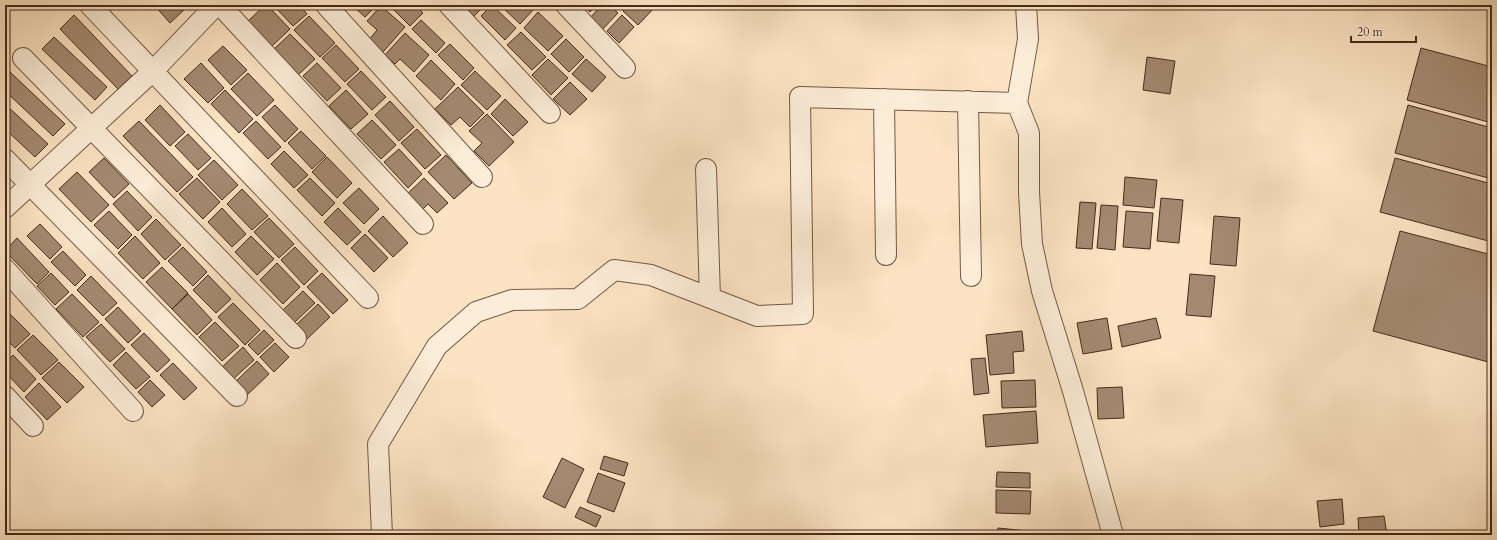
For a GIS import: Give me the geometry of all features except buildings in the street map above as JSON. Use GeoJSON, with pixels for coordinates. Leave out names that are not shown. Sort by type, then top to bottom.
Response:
{"type":"FeatureCollection","features":[{"type":"Feature","properties":{"kind":"street"},"geometry":{"type":"LineString","coordinates":[[90,5],[368,298]]}},
{"type":"Feature","properties":{"kind":"street"},"geometry":{"type":"LineString","coordinates":[[5,208],[92,129],[153,70],[216,5]]}},
{"type":"Feature","properties":{"kind":"street"},"geometry":{"type":"LineString","coordinates":[[220,5],[423,224]]}},
{"type":"Feature","properties":{"kind":"street"},"geometry":{"type":"LineString","coordinates":[[326,5],[482,177]]}},
{"type":"Feature","properties":{"kind":"street"},"geometry":{"type":"LineString","coordinates":[[449,5],[550,113]]}},
{"type":"Feature","properties":{"kind":"street"},"geometry":{"type":"LineString","coordinates":[[566,5],[625,68]]}},
{"type":"Feature","properties":{"kind":"street"},"geometry":{"type":"LineString","coordinates":[[1026,5],[1028,39],[1017,102],[1029,133],[1029,192],[1034,252],[1042,291],[1073,391],[1113,535]]}},
{"type":"Feature","properties":{"kind":"street"},"geometry":{"type":"LineString","coordinates":[[23,58],[296,338]]}},
{"type":"Feature","properties":{"kind":"street"},"geometry":{"type":"LineString","coordinates":[[382,535],[378,444],[437,346],[476,312],[512,300],[578,299],[614,270],[651,275],[757,316],[804,314],[800,97],[1017,102]]}},
{"type":"Feature","properties":{"kind":"street"},"geometry":{"type":"LineString","coordinates":[[884,99],[886,255]]}},
{"type":"Feature","properties":{"kind":"street"},"geometry":{"type":"LineString","coordinates":[[968,101],[971,276]]}},
{"type":"Feature","properties":{"kind":"street"},"geometry":{"type":"LineString","coordinates":[[5,159],[237,396]]}},
{"type":"Feature","properties":{"kind":"street"},"geometry":{"type":"LineString","coordinates":[[706,169],[710,298]]}},
{"type":"Feature","properties":{"kind":"street"},"geometry":{"type":"LineString","coordinates":[[5,270],[133,411]]}},
{"type":"Feature","properties":{"kind":"street"},"geometry":{"type":"LineString","coordinates":[[5,396],[33,426]]}}]}
